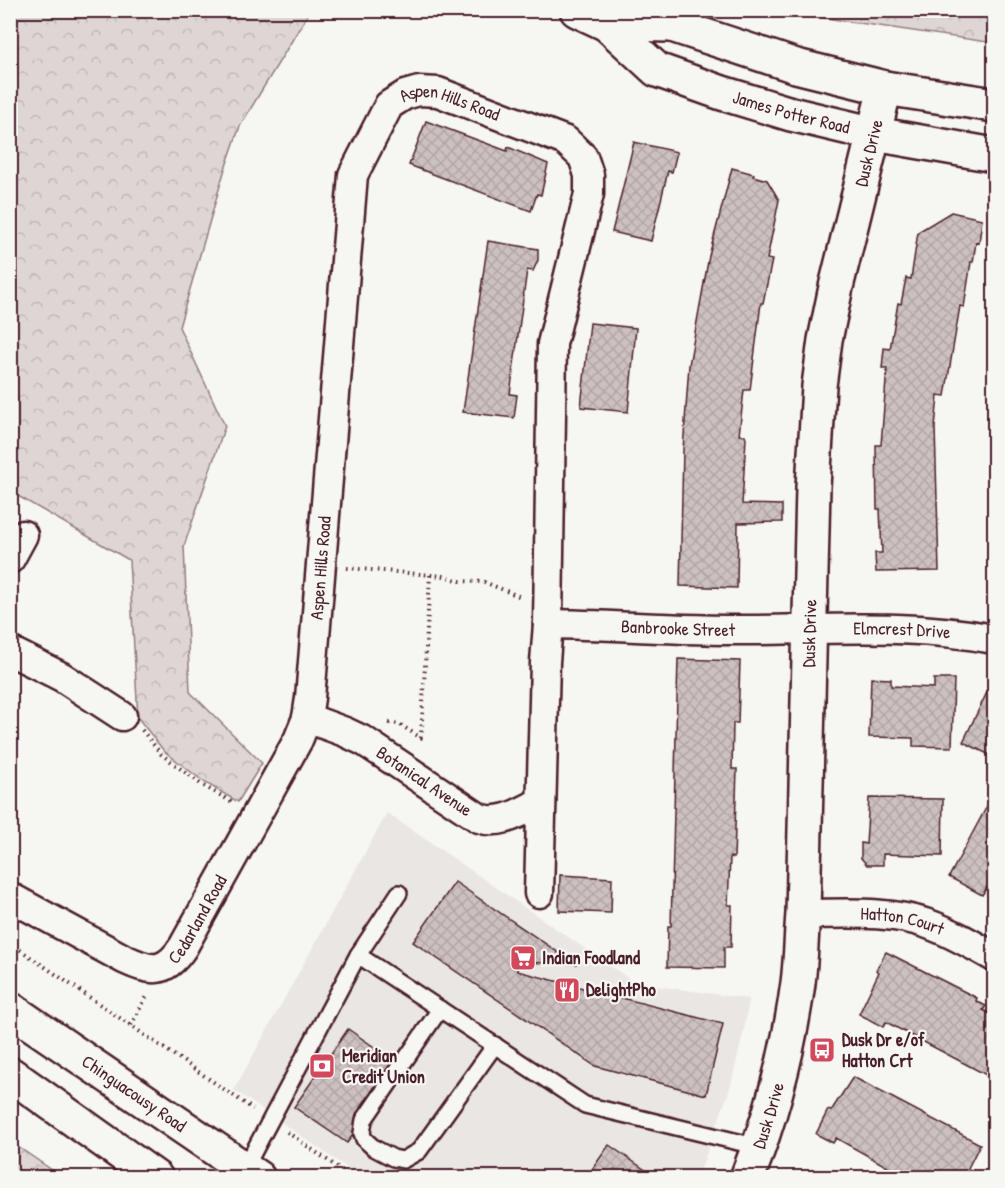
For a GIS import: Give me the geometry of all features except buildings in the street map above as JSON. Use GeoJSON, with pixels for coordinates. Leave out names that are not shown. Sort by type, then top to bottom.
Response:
{"type":"FeatureCollection","features":[{"type":"Feature","properties":{"kind":"main road","name":"James Potter Road"},"geometry":{"type":"LineString","coordinates":[[577,10],[607,24],[657,70],[722,93],[791,114],[875,134],[994,155]]}},
{"type":"Feature","properties":{"kind":"main road","name":"James Potter Road"},"geometry":{"type":"LineString","coordinates":[[607,24],[672,25],[796,66],[885,88],[994,105]]}},
{"type":"Feature","properties":{"kind":"main road","name":"Dusk Drive"},"geometry":{"type":"LineString","coordinates":[[747,1178],[775,1098],[790,1032],[798,981],[803,914],[813,487],[819,386],[825,340],[836,287],[885,88]]}},
{"type":"Feature","properties":{"kind":"main road","name":"Chinguacousy Road"},"geometry":{"type":"LineString","coordinates":[[10,1008],[252,1173]]}},
{"type":"Feature","properties":{"kind":"main road"},"geometry":{"type":"LineString","coordinates":[[10,1074],[156,1178]]}},
{"type":"Feature","properties":{"kind":"street","name":"Aspen Hills Road"},"geometry":{"type":"LineString","coordinates":[[307,718],[352,175],[389,105],[405,95],[419,91],[438,92],[566,141],[583,157],[590,175],[589,194],[552,344],[548,624]]}},
{"type":"Feature","properties":{"kind":"street","name":"Banbrooke Street"},"geometry":{"type":"LineString","coordinates":[[548,624],[758,630],[809,629]]}},
{"type":"Feature","properties":{"kind":"street"},"geometry":{"type":"LineString","coordinates":[[539,893],[548,624]]}},
{"type":"Feature","properties":{"kind":"street","name":"Elmcrest Drive"},"geometry":{"type":"LineString","coordinates":[[809,629],[931,629],[994,639]]}},
{"type":"Feature","properties":{"kind":"street"},"geometry":{"type":"LineString","coordinates":[[10,651],[62,677],[131,722]]}},
{"type":"Feature","properties":{"kind":"street","name":"Botanical Avenue"},"geometry":{"type":"LineString","coordinates":[[307,718],[364,741],[486,821],[507,818],[541,802]]}},
{"type":"Feature","properties":{"kind":"street","name":"Cedarland Road"},"geometry":{"type":"LineString","coordinates":[[10,897],[134,964],[143,968],[162,969],[174,961],[183,947],[298,740],[307,718]]}},
{"type":"Feature","properties":{"kind":"street","name":"Hatton Court"},"geometry":{"type":"LineString","coordinates":[[803,914],[861,914],[926,923],[949,932],[994,957]]}},
{"type":"Feature","properties":{"kind":"lane"},"geometry":{"type":"LineString","coordinates":[[252,1173],[270,1121],[358,955],[399,893]]}},
{"type":"Feature","properties":{"kind":"lane"},"geometry":{"type":"LineString","coordinates":[[358,955],[585,1105],[759,1147]]}},
{"type":"Feature","properties":{"kind":"lane"},"geometry":{"type":"LineString","coordinates":[[440,1009],[364,1120],[362,1133],[368,1144],[393,1158],[403,1160],[419,1151],[495,1046]]}},
{"type":"Feature","properties":{"kind":"path"},"geometry":{"type":"LineString","coordinates":[[338,568],[444,576],[484,582],[504,592],[531,598]]}},
{"type":"Feature","properties":{"kind":"path"},"geometry":{"type":"LineString","coordinates":[[380,724],[399,724],[421,738],[430,575]]}},
{"type":"Feature","properties":{"kind":"path"},"geometry":{"type":"LineString","coordinates":[[131,722],[161,754],[202,785],[243,808]]}},
{"type":"Feature","properties":{"kind":"path"},"geometry":{"type":"LineString","coordinates":[[10,943],[353,1178]]}},
{"type":"Feature","properties":{"kind":"shaded area"},"geometry":{"type":"Polygon","coordinates":[[[387,813],[635,983],[749,999],[730,1088],[698,1177],[361,1177],[234,1090],[387,813]]]}},
{"type":"Feature","properties":{"kind":"green space"},"geometry":{"type":"Polygon","coordinates":[[[11,10],[310,11],[240,126],[224,172],[179,327],[225,426],[184,546],[190,692],[262,763],[238,802],[204,782],[164,751],[138,718],[129,560],[11,492],[11,10]]]}},
{"type":"Feature","properties":{"kind":"green space"},"geometry":{"type":"Polygon","coordinates":[[[778,11],[994,11],[994,43],[778,11]]]}},
{"type":"Feature","properties":{"kind":"green space"},"geometry":{"type":"Polygon","coordinates":[[[11,1142],[62,1177],[11,1177],[11,1142]]]}},
{"type":"Feature","properties":{"kind":"place","name":"Indian Foodland"},"geometry":{"type":"Point","coordinates":[523,958]}},
{"type":"Feature","properties":{"kind":"place","name":"DelightPho"},"geometry":{"type":"Point","coordinates":[567,990]}},
{"type":"Feature","properties":{"kind":"place","name":"Dusk Dr e/of Hatton Crt"},"geometry":{"type":"Point","coordinates":[822,1050]}},
{"type":"Feature","properties":{"kind":"place","name":"Meridian Credit Union"},"geometry":{"type":"Point","coordinates":[322,1066]}}]}
